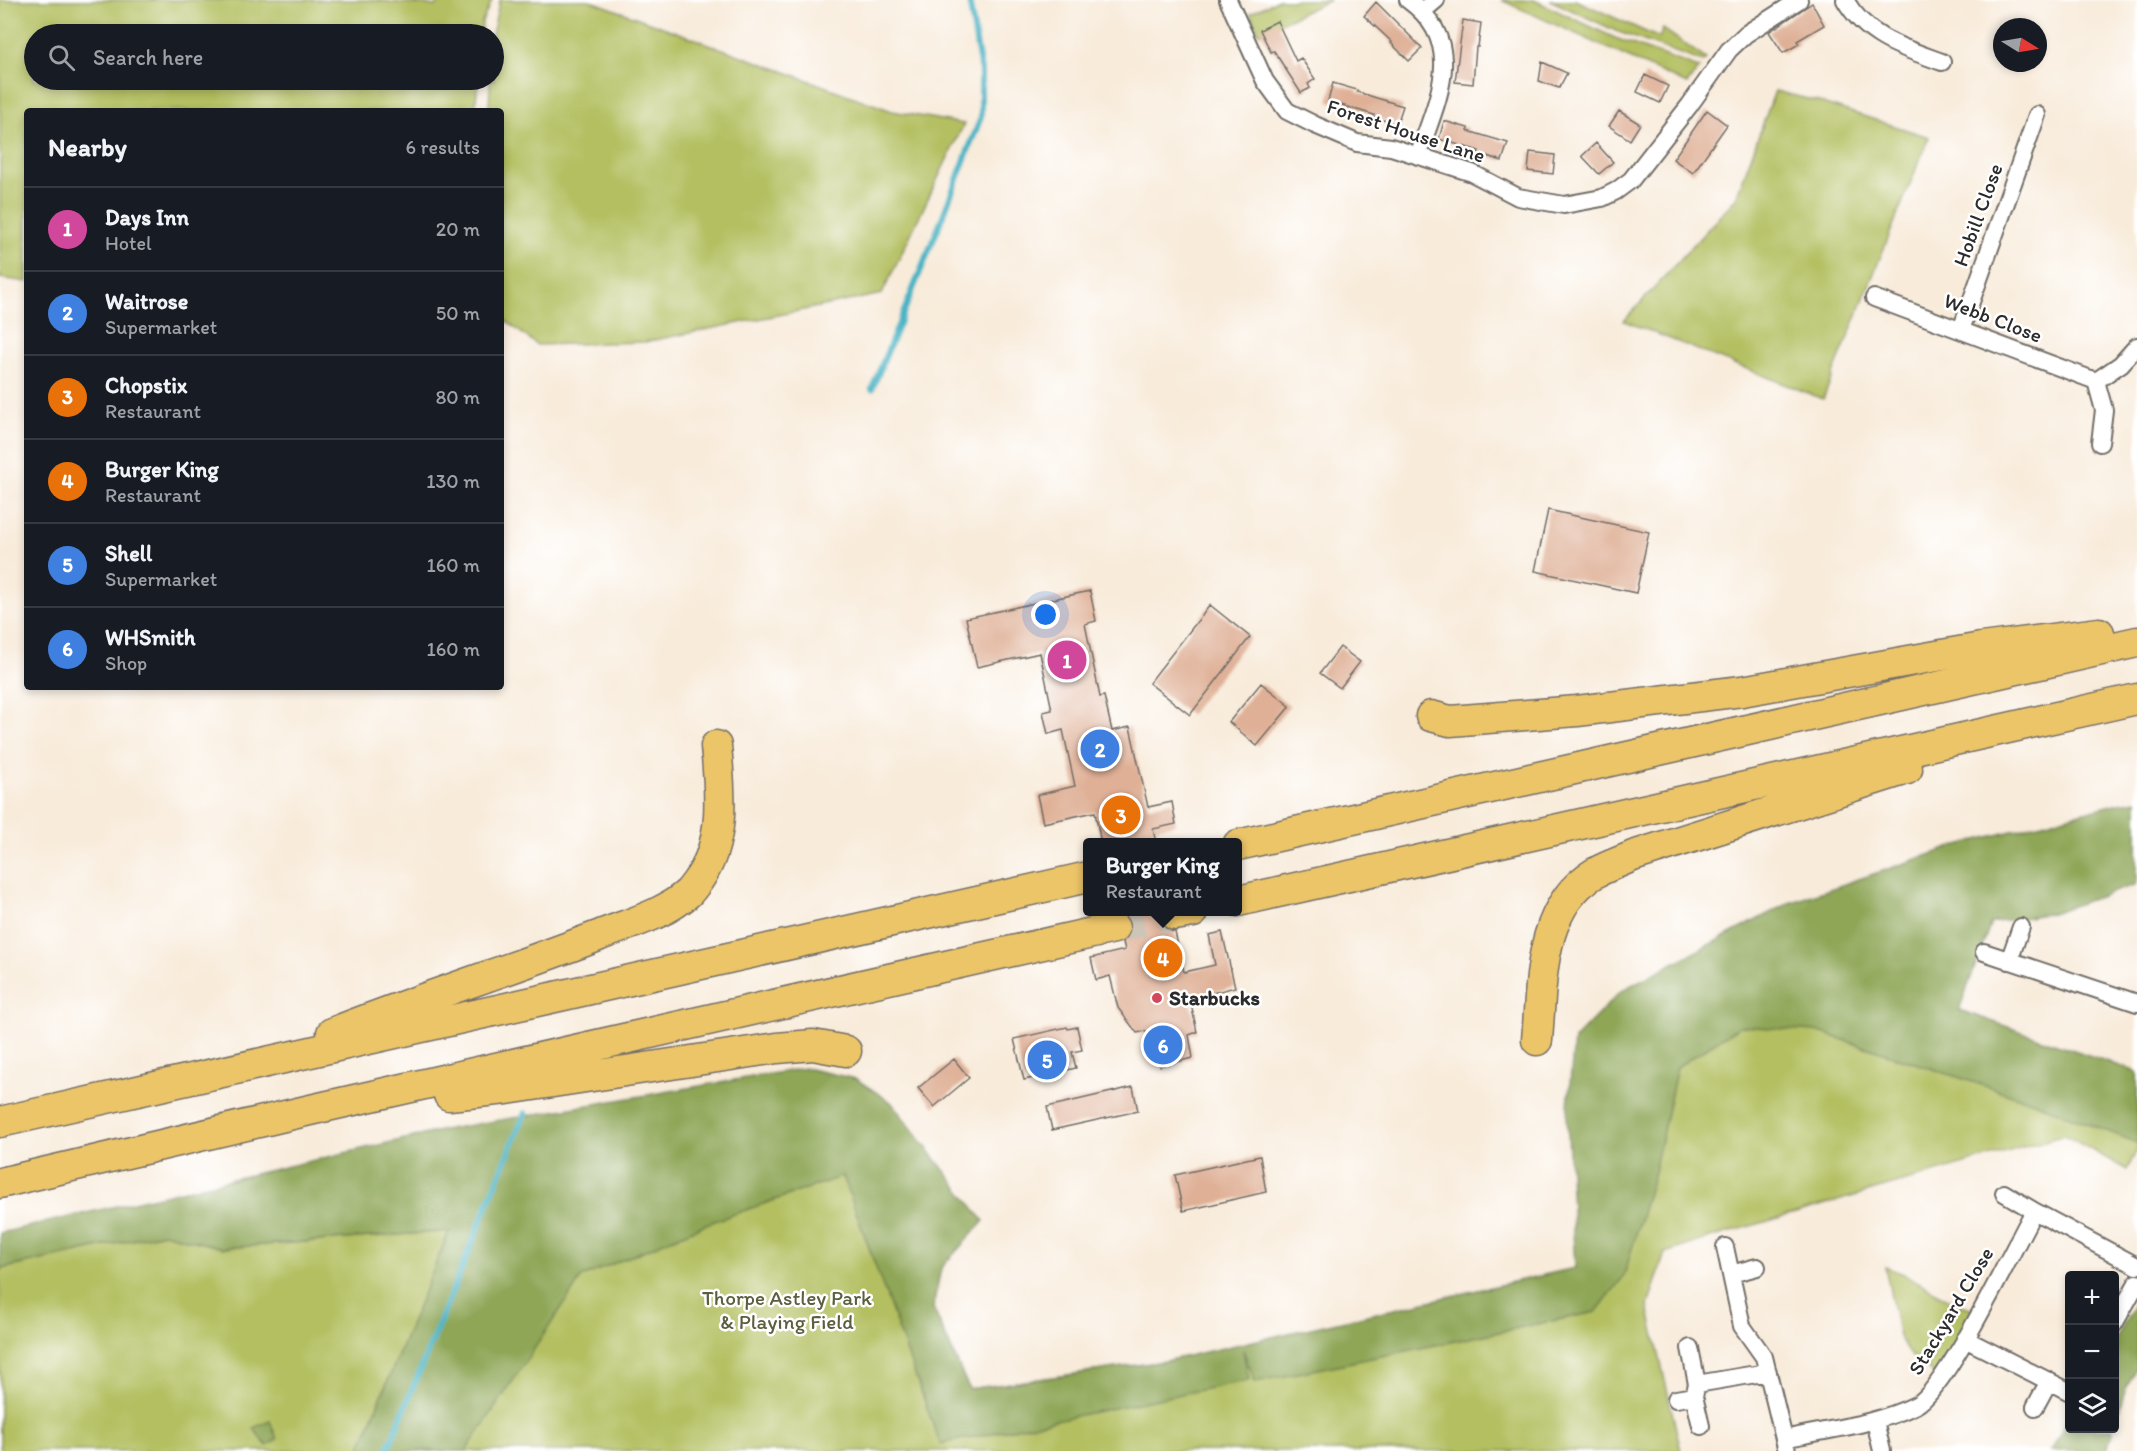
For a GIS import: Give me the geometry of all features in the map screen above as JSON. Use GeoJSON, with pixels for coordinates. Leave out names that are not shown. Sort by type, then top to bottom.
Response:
{"type":"FeatureCollection","features":[{"type":"Feature","properties":{"kind":"highway"},"geometry":{"type":"LineString","coordinates":[[1431,716],[1450,721],[1566,712],[1719,694],[1857,672],[1982,648],[2137,628]]}},
{"type":"Feature","properties":{"kind":"highway"},"geometry":{"type":"LineString","coordinates":[[1242,844],[2137,642]]}},
{"type":"Feature","properties":{"kind":"highway"},"geometry":{"type":"LineString","coordinates":[[1242,900],[2137,699]]}},
{"type":"Feature","properties":{"kind":"highway"},"geometry":{"type":"LineString","coordinates":[[1537,1040],[1544,959],[1551,928],[1568,896],[1594,874],[1633,856],[1900,771],[2046,720]]}},
{"type":"Feature","properties":{"kind":"highway"},"geometry":{"type":"LineString","coordinates":[[237,1070],[405,1004],[526,964],[659,912],[689,893],[705,869],[717,837],[720,801],[716,746]]}},
{"type":"Feature","properties":{"kind":"highway"},"geometry":{"type":"LineString","coordinates":[[0,1122],[1083,878]]}},
{"type":"Feature","properties":{"kind":"highway"},"geometry":{"type":"LineString","coordinates":[[0,1183],[310,1110],[1114,928]]}},
{"type":"Feature","properties":{"kind":"highway"},"geometry":{"type":"LineString","coordinates":[[310,1110],[507,1089],[777,1048],[813,1045],[846,1051]]}},
{"type":"Feature","properties":{"kind":"street","name":"Forest House Lane"},"geometry":{"type":"LineString","coordinates":[[1228,0],[1265,81],[1287,111],[1357,143],[1391,147],[1472,173],[1518,197],[1564,205],[1602,198],[1616,192],[1631,180],[1729,50],[1746,34],[1799,0]]}},
{"type":"Feature","properties":{"kind":"street"},"geometry":{"type":"LineString","coordinates":[[1408,0],[1429,5],[1445,60],[1443,83],[1418,156]]}},
{"type":"Feature","properties":{"kind":"street"},"geometry":{"type":"LineString","coordinates":[[1845,0],[1859,20],[1886,41],[1942,62]]}},
{"type":"Feature","properties":{"kind":"street","name":"Hobill Close"},"geometry":{"type":"LineString","coordinates":[[1961,330],[2037,115]]}},
{"type":"Feature","properties":{"kind":"street","name":"Webb Close"},"geometry":{"type":"LineString","coordinates":[[1874,298],[2096,381]]}},
{"type":"Feature","properties":{"kind":"street"},"geometry":{"type":"LineString","coordinates":[[2100,443],[2104,410],[2096,381],[2121,364],[2137,346]]}},
{"type":"Feature","properties":{"kind":"street"},"geometry":{"type":"LineString","coordinates":[[2009,961],[2021,927]]}},
{"type":"Feature","properties":{"kind":"street"},"geometry":{"type":"LineString","coordinates":[[1984,952],[2137,1003]]}},
{"type":"Feature","properties":{"kind":"street"},"geometry":{"type":"LineString","coordinates":[[2004,1193],[2137,1266]]}},
{"type":"Feature","properties":{"kind":"street","name":"Stackyard Close"},"geometry":{"type":"LineString","coordinates":[[1785,1445],[1875,1421],[1919,1404],[1940,1379],[1965,1339],[2034,1211]]}},
{"type":"Feature","properties":{"kind":"street"},"geometry":{"type":"LineString","coordinates":[[1725,1247],[1742,1326],[1764,1357],[1785,1445]]}},
{"type":"Feature","properties":{"kind":"street"},"geometry":{"type":"LineString","coordinates":[[1731,1274],[1757,1267]]}},
{"type":"Feature","properties":{"kind":"street"},"geometry":{"type":"LineString","coordinates":[[2119,1317],[2137,1283]]}},
{"type":"Feature","properties":{"kind":"street"},"geometry":{"type":"LineString","coordinates":[[1965,1339],[2065,1389]]}},
{"type":"Feature","properties":{"kind":"street"},"geometry":{"type":"LineString","coordinates":[[1690,1348],[1701,1426]]}},
{"type":"Feature","properties":{"kind":"street"},"geometry":{"type":"LineString","coordinates":[[1676,1400],[1695,1390],[1768,1372]]}},
{"type":"Feature","properties":{"kind":"street"},"geometry":{"type":"LineString","coordinates":[[2035,1407],[2049,1381]]}},
{"type":"Feature","properties":{"kind":"street"},"geometry":{"type":"LineString","coordinates":[[1875,1421],[1882,1451]]}},
{"type":"Feature","properties":{"kind":"green space"},"geometry":{"type":"Polygon","coordinates":[[[0,0],[370,0],[436,6],[442,0],[492,0],[482,24],[24,24],[24,90],[477,90],[475,108],[24,108],[24,282],[0,278],[0,0]]]}},
{"type":"Feature","properties":{"kind":"green space"},"geometry":{"type":"Polygon","coordinates":[[[500,0],[589,0],[892,111],[964,124],[882,294],[645,342],[537,345],[504,319],[504,108],[489,108],[490,90],[504,90],[504,24],[494,24],[500,0]]]}},
{"type":"Feature","properties":{"kind":"green space"},"geometry":{"type":"Polygon","coordinates":[[[1278,0],[1330,0],[1259,33],[1250,13],[1278,0]]]}},
{"type":"Feature","properties":{"kind":"green space"},"geometry":{"type":"Polygon","coordinates":[[[1501,0],[1534,0],[1615,38],[1699,68],[1687,84],[1501,0]]]}},
{"type":"Feature","properties":{"kind":"green space"},"geometry":{"type":"Polygon","coordinates":[[[1550,0],[1576,0],[1659,38],[1663,29],[1706,59],[1703,62],[1616,31],[1550,0]]]}},
{"type":"Feature","properties":{"kind":"green space"},"geometry":{"type":"Polygon","coordinates":[[[1775,91],[1816,101],[1929,137],[1823,399],[1624,321],[1736,198],[1775,91]]]}},
{"type":"Feature","properties":{"kind":"green space"},"geometry":{"type":"Polygon","coordinates":[[[2137,800],[2137,884],[2052,913],[1991,923],[1959,1010],[2137,1072],[2137,1143],[2034,1102],[1816,1031],[1740,1026],[1677,1067],[1654,1172],[1624,1276],[1596,1312],[1255,1382],[1243,1350],[1249,1380],[940,1444],[843,1176],[706,1224],[582,1277],[466,1451],[359,1451],[449,1231],[223,1248],[163,1233],[0,1269],[0,1233],[448,1129],[805,1068],[856,1079],[891,1102],[984,1221],[941,1268],[933,1308],[969,1389],[1166,1361],[1575,1268],[1567,1116],[1574,1039],[1622,990],[1789,903],[1958,845],[2137,800]]]}},
{"type":"Feature","properties":{"kind":"green space","name":"Thorpe Astley Park & Playing Field"},"geometry":{"type":"Polygon","coordinates":[[[1959,1010],[2137,1072],[2137,1150],[2127,1170],[2065,1135],[1665,1253],[1648,1306],[1681,1451],[415,1451],[535,1225],[839,1139],[933,1308],[969,1389],[1166,1361],[1575,1268],[1612,1157],[1637,1028],[1959,1010]]]}},
{"type":"Feature","properties":{"kind":"green space"},"geometry":{"type":"Polygon","coordinates":[[[450,1231],[359,1451],[0,1451],[0,1269],[164,1233],[223,1248],[450,1231]]]}},
{"type":"Feature","properties":{"kind":"green space"},"geometry":{"type":"Polygon","coordinates":[[[1885,1267],[1904,1274],[1955,1303],[1980,1311],[1940,1379],[1909,1354],[1899,1336],[1885,1267]]]}},
{"type":"Feature","properties":{"kind":"green space"},"geometry":{"type":"Polygon","coordinates":[[[2137,1299],[2137,1365],[2119,1410],[2119,1379],[2119,1333],[2137,1299]]]}},
{"type":"Feature","properties":{"kind":"green space"},"geometry":{"type":"Polygon","coordinates":[[[270,1421],[277,1439],[267,1446],[253,1428],[270,1421]]]}},
{"type":"Feature","properties":{"kind":"green space"},"geometry":{"type":"Polygon","coordinates":[[[2065,1425],[2065,1433],[2112,1433],[2107,1451],[2051,1451],[2065,1425]]]}},
{"type":"Feature","properties":{"kind":"building"},"geometry":{"type":"Polygon","coordinates":[[[1376,2],[1422,48],[1409,61],[1364,16],[1376,2]]]}},
{"type":"Feature","properties":{"kind":"building"},"geometry":{"type":"Polygon","coordinates":[[[1812,3],[1824,25],[1797,41],[1799,44],[1783,53],[1769,32],[1812,3]]]}},
{"type":"Feature","properties":{"kind":"building"},"geometry":{"type":"Polygon","coordinates":[[[1463,20],[1481,23],[1478,47],[1476,47],[1473,84],[1455,82],[1463,20]]]}},
{"type":"Feature","properties":{"kind":"building"},"geometry":{"type":"Polygon","coordinates":[[[1277,21],[1296,61],[1301,58],[1315,79],[1308,84],[1310,88],[1301,93],[1274,51],[1271,52],[1260,30],[1277,21]]]}},
{"type":"Feature","properties":{"kind":"building"},"geometry":{"type":"Polygon","coordinates":[[[1542,62],[1567,73],[1559,88],[1539,81],[1542,62]]]}},
{"type":"Feature","properties":{"kind":"building"},"geometry":{"type":"Polygon","coordinates":[[[1645,75],[1668,86],[1660,103],[1637,92],[1645,75]]]}},
{"type":"Feature","properties":{"kind":"building"},"geometry":{"type":"Polygon","coordinates":[[[1333,83],[1403,106],[1397,124],[1328,101],[1333,83]]]}},
{"type":"Feature","properties":{"kind":"building"},"geometry":{"type":"Polygon","coordinates":[[[1707,110],[1727,125],[1693,173],[1673,159],[1707,110]]]}},
{"type":"Feature","properties":{"kind":"building"},"geometry":{"type":"Polygon","coordinates":[[[1619,111],[1640,124],[1630,140],[1609,126],[1619,111]]]}},
{"type":"Feature","properties":{"kind":"building"},"geometry":{"type":"Polygon","coordinates":[[[1444,121],[1508,143],[1502,161],[1478,153],[1479,151],[1439,139],[1444,121]]]}},
{"type":"Feature","properties":{"kind":"building"},"geometry":{"type":"Polygon","coordinates":[[[1596,143],[1613,162],[1599,174],[1582,156],[1596,143]]]}},
{"type":"Feature","properties":{"kind":"building"},"geometry":{"type":"Polygon","coordinates":[[[1530,152],[1555,155],[1553,174],[1528,171],[1530,152]]]}},
{"type":"Feature","properties":{"kind":"building"},"geometry":{"type":"Polygon","coordinates":[[[1548,510],[1649,532],[1636,593],[1535,571],[1548,510]]]}},
{"type":"Feature","properties":{"kind":"building"},"geometry":{"type":"Polygon","coordinates":[[[1090,591],[1096,621],[1085,624],[1100,697],[1104,696],[1112,731],[1130,727],[1148,807],[1172,802],[1176,824],[1153,829],[1155,838],[1100,838],[1095,812],[1043,823],[1037,795],[1075,786],[1063,730],[1048,734],[1043,712],[1052,710],[1040,653],[977,667],[966,618],[1090,591]]]}},
{"type":"Feature","properties":{"kind":"building"},"geometry":{"type":"Polygon","coordinates":[[[1210,605],[1250,637],[1190,715],[1149,683],[1210,605]]]}},
{"type":"Feature","properties":{"kind":"building"},"geometry":{"type":"Polygon","coordinates":[[[1340,647],[1360,662],[1340,688],[1320,673],[1340,647]]]}},
{"type":"Feature","properties":{"kind":"building"},"geometry":{"type":"Polygon","coordinates":[[[1261,683],[1290,706],[1257,746],[1229,722],[1261,683]]]}},
{"type":"Feature","properties":{"kind":"building"},"geometry":{"type":"Polygon","coordinates":[[[1125,916],[1158,916],[1162,926],[1168,931],[1175,932],[1184,972],[1215,965],[1209,935],[1222,932],[1235,987],[1190,999],[1197,1032],[1189,1035],[1193,1058],[1160,1066],[1151,1057],[1146,1031],[1137,1033],[1118,1008],[1110,976],[1096,980],[1091,958],[1125,950],[1123,942],[1130,934],[1131,925],[1125,916]]]}},
{"type":"Feature","properties":{"kind":"building"},"geometry":{"type":"Polygon","coordinates":[[[1067,1027],[1068,1029],[1077,1027],[1082,1050],[1072,1052],[1076,1068],[1024,1080],[1014,1039],[1067,1027]]]}},
{"type":"Feature","properties":{"kind":"building"},"geometry":{"type":"Polygon","coordinates":[[[954,1059],[969,1078],[934,1107],[918,1088],[954,1059]]]}},
{"type":"Feature","properties":{"kind":"building"},"geometry":{"type":"Polygon","coordinates":[[[1133,1087],[1138,1111],[1052,1130],[1047,1107],[1133,1087]]]}},
{"type":"Feature","properties":{"kind":"building"},"geometry":{"type":"Polygon","coordinates":[[[1260,1156],[1266,1192],[1183,1211],[1175,1175],[1260,1156]]]}},
{"type":"Feature","properties":{"kind":"waterway"},"geometry":{"type":"LineString","coordinates":[[872,389],[981,117],[981,71],[969,0]]}},
{"type":"Feature","properties":{"kind":"waterway"},"geometry":{"type":"LineString","coordinates":[[387,1451],[525,1113]]}},
{"type":"Feature","properties":{"kind":"tunnel"},"geometry":{"type":"LineString","coordinates":[[1114,928],[1170,916]]}},
{"type":"Feature","properties":{"kind":"place","name":"Days Inn"},"geometry":{"type":"Point","coordinates":[1067,660]}},
{"type":"Feature","properties":{"kind":"place","name":"Waitrose"},"geometry":{"type":"Point","coordinates":[1100,749]}},
{"type":"Feature","properties":{"kind":"place","name":"Chopstix"},"geometry":{"type":"Point","coordinates":[1121,815]}},
{"type":"Feature","properties":{"kind":"place","name":"Burger King"},"geometry":{"type":"Point","coordinates":[1163,958]}},
{"type":"Feature","properties":{"kind":"place","name":"Starbucks"},"geometry":{"type":"Point","coordinates":[1157,998]}},
{"type":"Feature","properties":{"kind":"place","name":"WHSmith"},"geometry":{"type":"Point","coordinates":[1163,1045]}},
{"type":"Feature","properties":{"kind":"place","name":"Shell"},"geometry":{"type":"Point","coordinates":[1047,1060]}}]}
